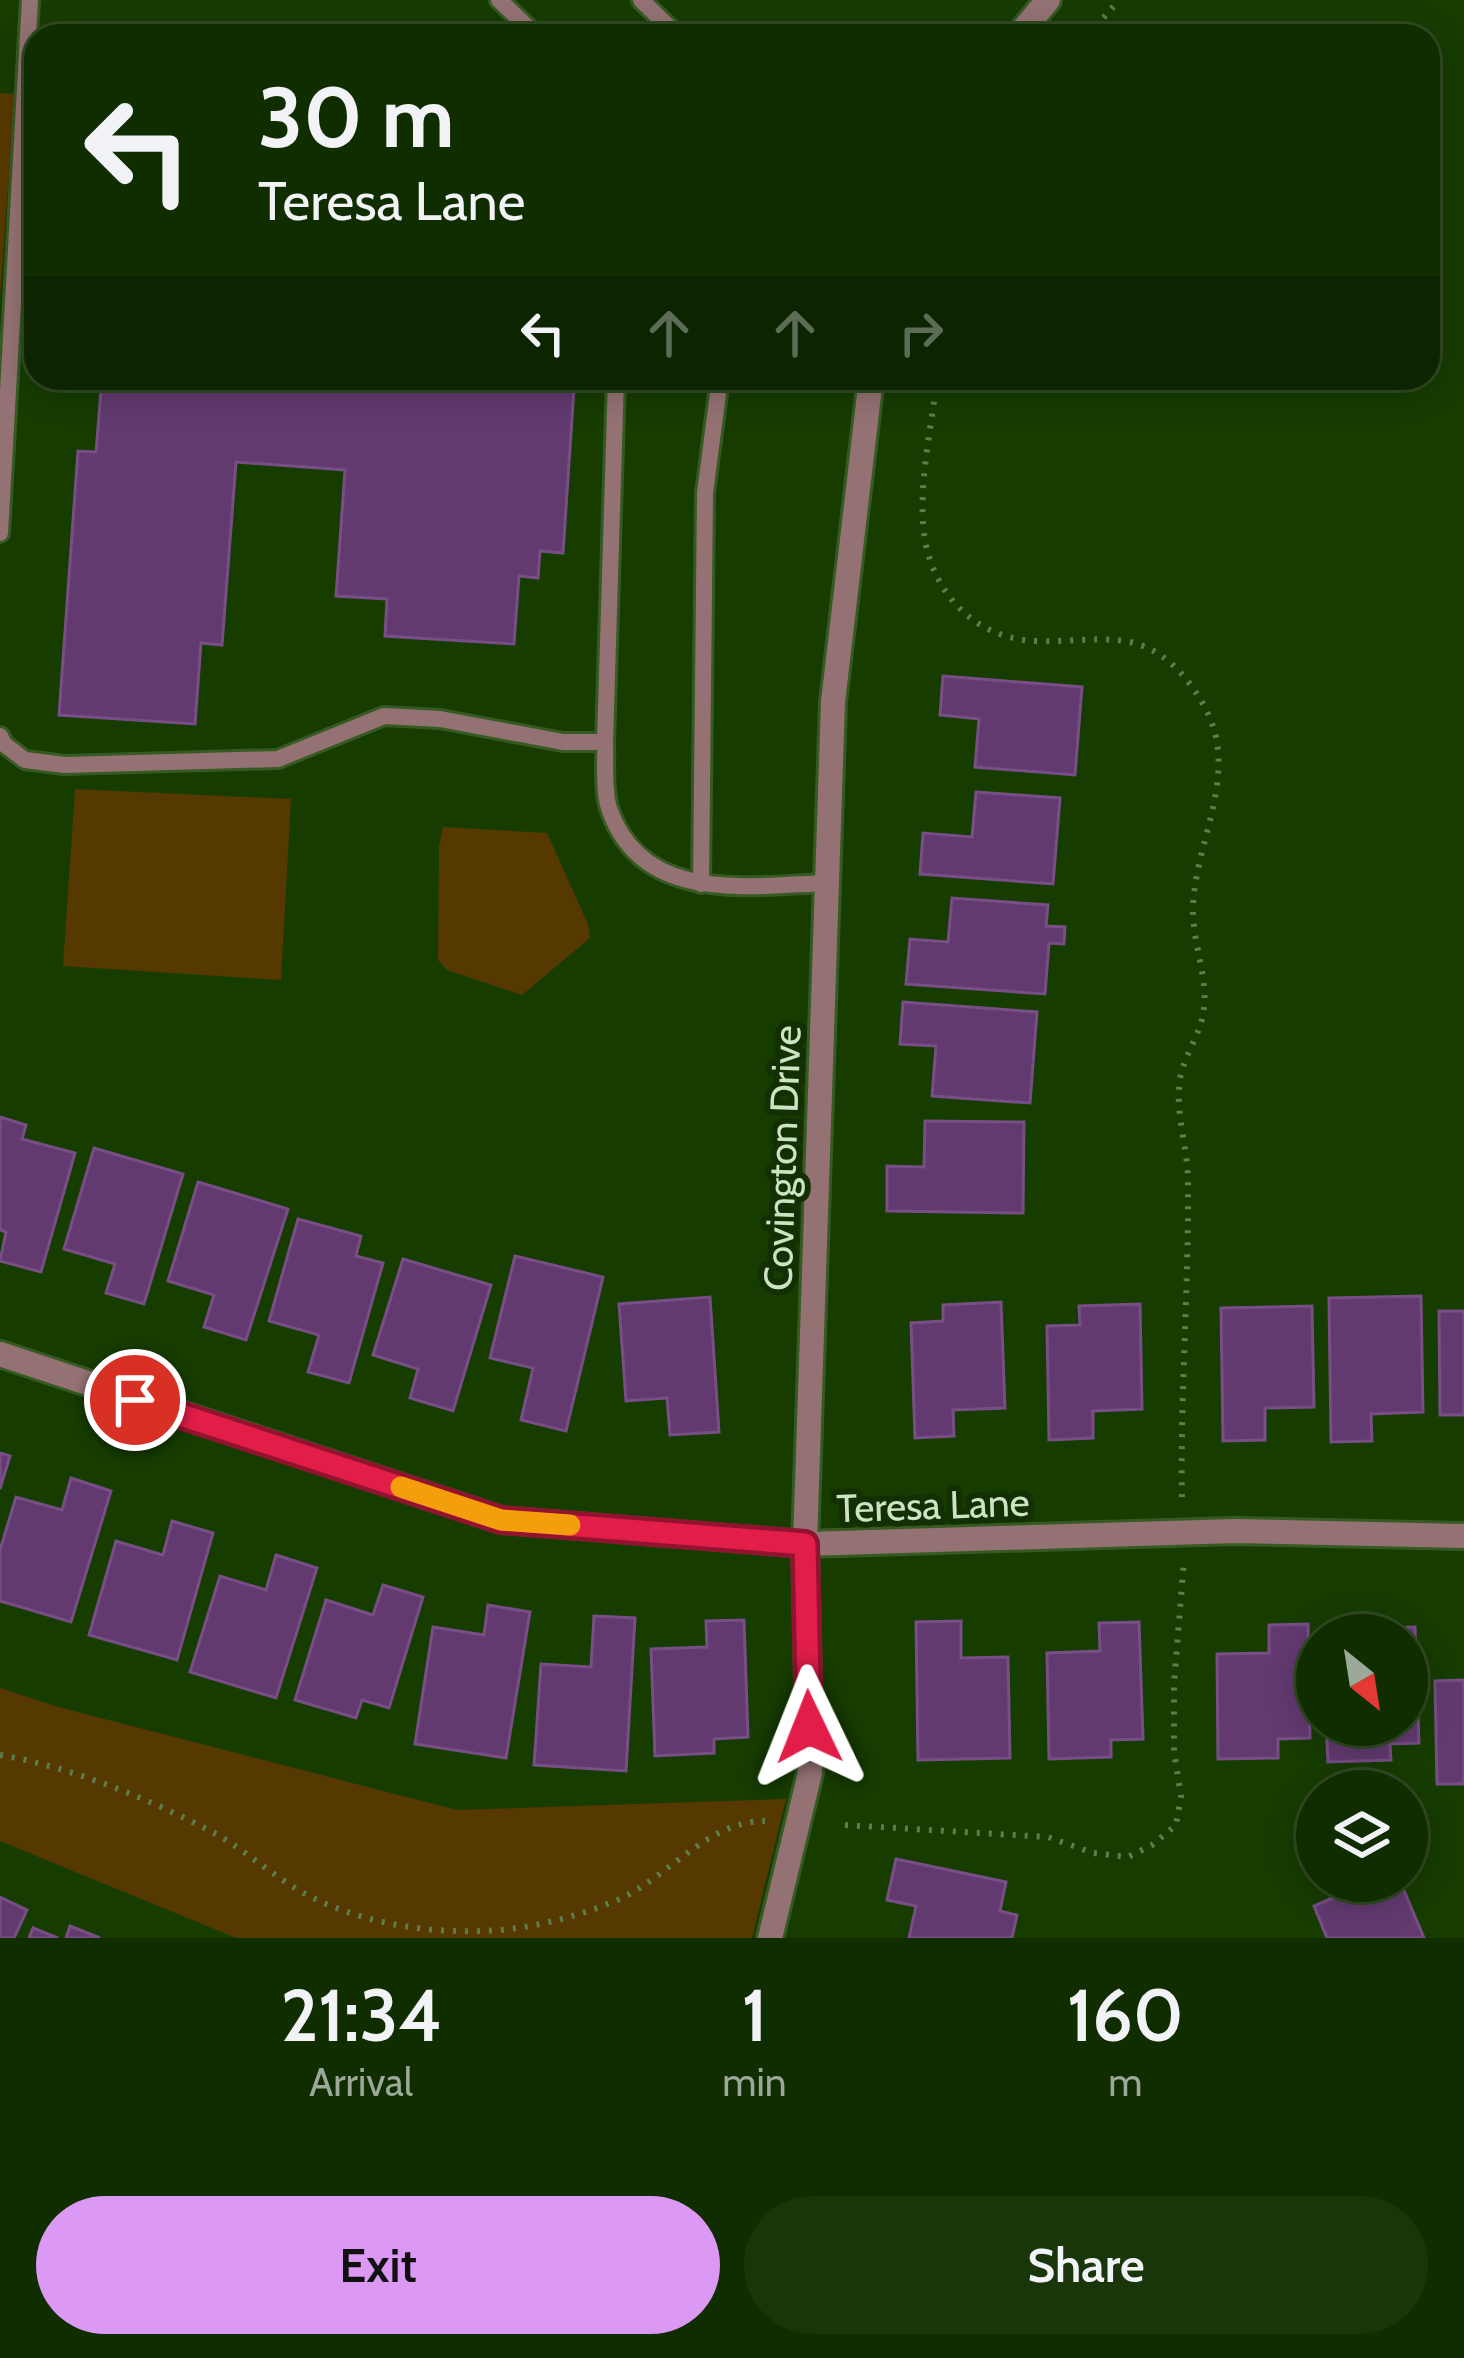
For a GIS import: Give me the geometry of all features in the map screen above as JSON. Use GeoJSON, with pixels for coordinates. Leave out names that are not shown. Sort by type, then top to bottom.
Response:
{"type":"FeatureCollection","features":[{"type":"Feature","properties":{"kind":"street"},"geometry":{"type":"LineString","coordinates":[[1028,24],[1048,0]]}},
{"type":"Feature","properties":{"kind":"street","name":"Covington Drive"},"geometry":{"type":"LineString","coordinates":[[770,1938],[810,1772],[805,1544],[833,702],[870,390]]}},
{"type":"Feature","properties":{"kind":"street","name":"Teresa Lane"},"geometry":{"type":"LineString","coordinates":[[0,1354],[501,1520],[805,1544],[1235,1532],[1464,1536]]}},
{"type":"Feature","properties":{"kind":"lane"},"geometry":{"type":"LineString","coordinates":[[499,0],[524,24]]}},
{"type":"Feature","properties":{"kind":"lane"},"geometry":{"type":"LineString","coordinates":[[641,0],[666,24]]}},
{"type":"Feature","properties":{"kind":"lane"},"geometry":{"type":"LineString","coordinates":[[0,533],[24,107]]}},
{"type":"Feature","properties":{"kind":"lane"},"geometry":{"type":"LineString","coordinates":[[616,390],[605,742],[609,807],[638,858],[701,884],[827,883]]}},
{"type":"Feature","properties":{"kind":"lane"},"geometry":{"type":"LineString","coordinates":[[701,884],[705,494],[718,390]]}},
{"type":"Feature","properties":{"kind":"lane"},"geometry":{"type":"LineString","coordinates":[[0,736],[25,760],[65,765],[278,759],[384,716],[440,719],[563,742],[605,742]]}},
{"type":"Feature","properties":{"kind":"path"},"geometry":{"type":"LineString","coordinates":[[1098,24],[1119,0]]}},
{"type":"Feature","properties":{"kind":"path"},"geometry":{"type":"LineString","coordinates":[[937,390],[922,522],[931,565],[951,603],[982,628],[1032,641],[1133,641],[1166,655],[1197,692],[1215,732],[1220,773],[1196,869],[1192,916],[1204,981],[1203,1018],[1178,1089],[1188,1178],[1182,1484]]}},
{"type":"Feature","properties":{"kind":"path"},"geometry":{"type":"LineString","coordinates":[[845,1825],[1048,1837],[1127,1857],[1152,1845],[1176,1825],[1181,1796],[1174,1752],[1174,1684],[1184,1576]]}},
{"type":"Feature","properties":{"kind":"path"},"geometry":{"type":"LineString","coordinates":[[0,1756],[116,1790],[215,1834],[313,1898],[398,1927],[484,1931],[555,1920],[623,1897],[723,1827],[765,1821]]}},
{"type":"Feature","properties":{"kind":"shaded area"},"geometry":{"type":"Polygon","coordinates":[[[0,93],[15,94],[0,297],[0,93]]]}},
{"type":"Feature","properties":{"kind":"shaded area"},"geometry":{"type":"Polygon","coordinates":[[[75,789],[291,799],[281,980],[63,966],[75,789]]]}},
{"type":"Feature","properties":{"kind":"shaded area"},"geometry":{"type":"Polygon","coordinates":[[[443,827],[547,833],[590,938],[522,995],[447,970],[438,960],[443,827]]]}},
{"type":"Feature","properties":{"kind":"shaded area"},"geometry":{"type":"Polygon","coordinates":[[[0,1688],[457,1810],[786,1799],[752,1938],[236,1938],[0,1841],[0,1688]]]}},
{"type":"Feature","properties":{"kind":"building"},"geometry":{"type":"Polygon","coordinates":[[[101,390],[574,390],[563,553],[540,551],[538,578],[519,576],[514,644],[385,636],[387,599],[336,596],[345,470],[236,462],[222,645],[201,643],[195,724],[59,715],[78,451],[96,452],[101,390]]]}},
{"type":"Feature","properties":{"kind":"building"},"geometry":{"type":"Polygon","coordinates":[[[943,676],[1082,687],[1075,775],[975,767],[979,719],[940,715],[943,676]]]}},
{"type":"Feature","properties":{"kind":"building"},"geometry":{"type":"Polygon","coordinates":[[[976,792],[1060,798],[1053,884],[920,874],[923,833],[972,837],[976,792]]]}},
{"type":"Feature","properties":{"kind":"building"},"geometry":{"type":"Polygon","coordinates":[[[952,898],[1048,905],[1046,926],[1065,927],[1064,944],[1049,943],[1045,994],[906,984],[910,939],[948,942],[952,898]]]}},
{"type":"Feature","properties":{"kind":"building"},"geometry":{"type":"Polygon","coordinates":[[[903,1002],[1037,1012],[1030,1103],[932,1096],[936,1046],[900,1044],[903,1002]]]}},
{"type":"Feature","properties":{"kind":"building"},"geometry":{"type":"Polygon","coordinates":[[[0,1117],[26,1125],[22,1139],[75,1153],[41,1272],[0,1261],[6,1232],[0,1230],[0,1117]]]}},
{"type":"Feature","properties":{"kind":"building"},"geometry":{"type":"Polygon","coordinates":[[[925,1121],[1024,1122],[1023,1213],[887,1211],[887,1166],[924,1167],[925,1121]]]}},
{"type":"Feature","properties":{"kind":"building"},"geometry":{"type":"Polygon","coordinates":[[[94,1148],[183,1174],[144,1304],[106,1293],[115,1264],[64,1249],[94,1148]]]}},
{"type":"Feature","properties":{"kind":"building"},"geometry":{"type":"Polygon","coordinates":[[[198,1182],[288,1209],[246,1340],[204,1327],[214,1295],[168,1281],[198,1182]]]}},
{"type":"Feature","properties":{"kind":"building"},"geometry":{"type":"Polygon","coordinates":[[[298,1219],[361,1236],[356,1256],[383,1263],[349,1383],[308,1372],[319,1335],[269,1321],[298,1219]]]}},
{"type":"Feature","properties":{"kind":"building"},"geometry":{"type":"Polygon","coordinates":[[[515,1256],[603,1277],[566,1431],[521,1420],[533,1368],[490,1358],[515,1256]]]}},
{"type":"Feature","properties":{"kind":"building"},"geometry":{"type":"Polygon","coordinates":[[[403,1259],[491,1285],[453,1411],[410,1398],[418,1369],[373,1355],[403,1259]]]}},
{"type":"Feature","properties":{"kind":"building"},"geometry":{"type":"Polygon","coordinates":[[[1421,1296],[1423,1412],[1371,1414],[1372,1441],[1331,1442],[1329,1298],[1421,1296]]]}},
{"type":"Feature","properties":{"kind":"building"},"geometry":{"type":"Polygon","coordinates":[[[710,1297],[719,1432],[670,1435],[667,1398],[626,1401],[619,1304],[710,1297]]]}},
{"type":"Feature","properties":{"kind":"building"},"geometry":{"type":"Polygon","coordinates":[[[1001,1302],[1005,1408],[953,1410],[954,1436],[915,1438],[911,1323],[943,1321],[943,1305],[1001,1302]]]}},
{"type":"Feature","properties":{"kind":"building"},"geometry":{"type":"Polygon","coordinates":[[[1140,1304],[1142,1409],[1093,1411],[1093,1438],[1049,1440],[1047,1326],[1080,1325],[1079,1306],[1140,1304]]]}},
{"type":"Feature","properties":{"kind":"building"},"geometry":{"type":"Polygon","coordinates":[[[1312,1306],[1314,1407],[1265,1408],[1265,1440],[1223,1441],[1221,1308],[1312,1306]]]}},
{"type":"Feature","properties":{"kind":"building"},"geometry":{"type":"Polygon","coordinates":[[[1439,1311],[1464,1311],[1464,1415],[1440,1415],[1439,1311]]]}},
{"type":"Feature","properties":{"kind":"building"},"geometry":{"type":"Polygon","coordinates":[[[0,1453],[10,1456],[0,1489],[0,1453]]]}},
{"type":"Feature","properties":{"kind":"building"},"geometry":{"type":"Polygon","coordinates":[[[71,1478],[111,1491],[71,1622],[0,1601],[0,1550],[16,1497],[62,1510],[71,1478]]]}},
{"type":"Feature","properties":{"kind":"building"},"geometry":{"type":"Polygon","coordinates":[[[172,1521],[213,1533],[177,1660],[89,1635],[116,1541],[163,1555],[172,1521]]]}},
{"type":"Feature","properties":{"kind":"building"},"geometry":{"type":"Polygon","coordinates":[[[276,1555],[317,1568],[276,1698],[190,1672],[220,1576],[266,1590],[276,1555]]]}},
{"type":"Feature","properties":{"kind":"building"},"geometry":{"type":"Polygon","coordinates":[[[383,1585],[423,1597],[389,1708],[362,1700],[356,1718],[295,1700],[326,1600],[373,1615],[383,1585]]]}},
{"type":"Feature","properties":{"kind":"building"},"geometry":{"type":"Polygon","coordinates":[[[488,1605],[530,1612],[506,1758],[415,1744],[433,1627],[484,1635],[488,1605]]]}},
{"type":"Feature","properties":{"kind":"building"},"geometry":{"type":"Polygon","coordinates":[[[594,1616],[635,1618],[626,1771],[534,1765],[541,1664],[591,1667],[594,1616]]]}},
{"type":"Feature","properties":{"kind":"building"},"geometry":{"type":"Polygon","coordinates":[[[744,1620],[748,1737],[714,1739],[714,1753],[655,1756],[651,1649],[707,1647],[706,1621],[744,1620]]]}},
{"type":"Feature","properties":{"kind":"building"},"geometry":{"type":"Polygon","coordinates":[[[961,1621],[961,1658],[1008,1657],[1010,1758],[918,1760],[916,1622],[961,1621]]]}},
{"type":"Feature","properties":{"kind":"building"},"geometry":{"type":"Polygon","coordinates":[[[1139,1622],[1143,1739],[1111,1740],[1111,1757],[1049,1759],[1047,1653],[1100,1651],[1099,1623],[1139,1622]]]}},
{"type":"Feature","properties":{"kind":"building"},"geometry":{"type":"Polygon","coordinates":[[[1296,1624],[1296,1738],[1278,1739],[1278,1758],[1218,1759],[1217,1654],[1269,1653],[1269,1625],[1296,1624]]]}},
{"type":"Feature","properties":{"kind":"building"},"geometry":{"type":"Polygon","coordinates":[[[1464,1680],[1464,1784],[1437,1784],[1435,1681],[1464,1680]]]}},
{"type":"Feature","properties":{"kind":"building"},"geometry":{"type":"Polygon","coordinates":[[[1327,1746],[1390,1746],[1391,1760],[1328,1762],[1327,1746]]]}},
{"type":"Feature","properties":{"kind":"building"},"geometry":{"type":"Polygon","coordinates":[[[896,1859],[1006,1882],[1000,1911],[1017,1915],[1012,1938],[909,1938],[916,1906],[887,1900],[896,1859]]]}},
{"type":"Feature","properties":{"kind":"building"},"geometry":{"type":"Polygon","coordinates":[[[0,1897],[27,1910],[14,1938],[0,1938],[0,1897]]]}},
{"type":"Feature","properties":{"kind":"building"},"geometry":{"type":"Polygon","coordinates":[[[1323,1902],[1409,1902],[1424,1938],[1327,1938],[1314,1906],[1323,1902]]]}},
{"type":"Feature","properties":{"kind":"building"},"geometry":{"type":"Polygon","coordinates":[[[70,1926],[100,1938],[66,1938],[70,1926]]]}},
{"type":"Feature","properties":{"kind":"building"},"geometry":{"type":"Polygon","coordinates":[[[33,1928],[58,1938],[29,1938],[33,1928]]]}},
{"type":"Feature","properties":{"kind":"slow traffic"},"geometry":{"type":"LineString","coordinates":[[401,1487],[501,1520],[570,1525]]}},
{"type":"Feature","properties":{"kind":"route"},"geometry":{"type":"LineString","coordinates":[[135,1400],[501,1520],[805,1544],[809,1727]]}}]}
